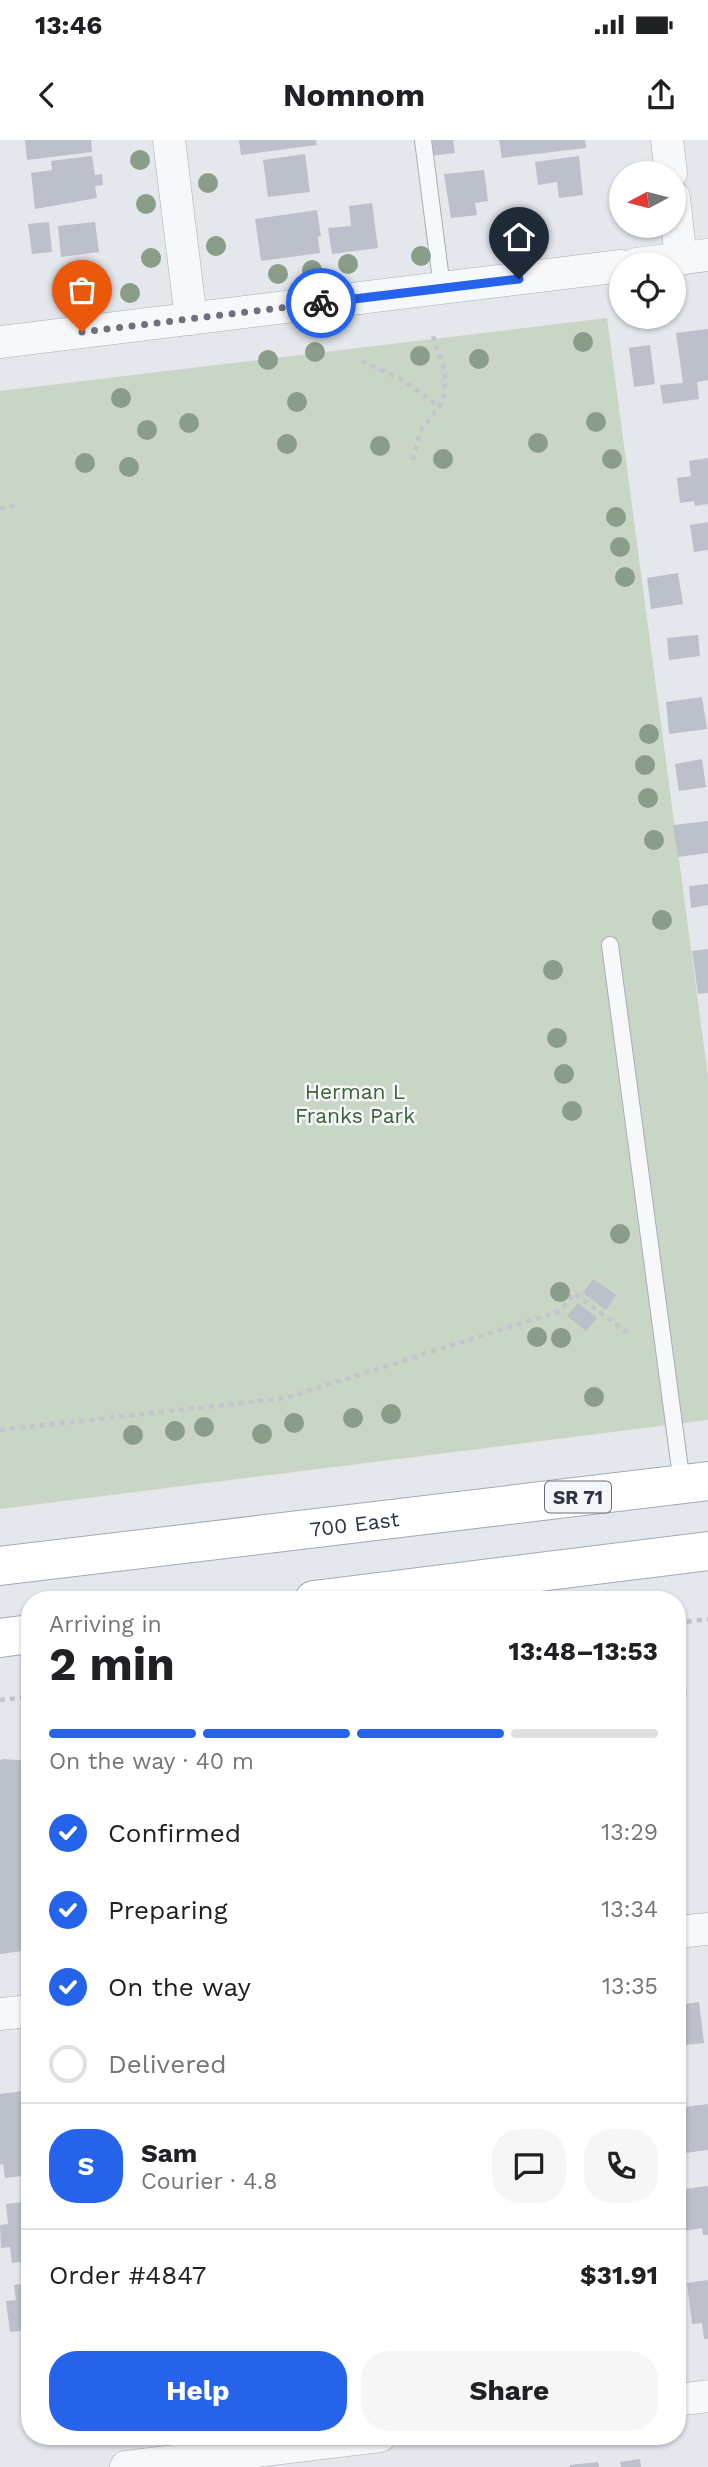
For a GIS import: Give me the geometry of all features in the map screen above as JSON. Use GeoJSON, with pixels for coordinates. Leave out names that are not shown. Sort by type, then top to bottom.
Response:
{"type":"FeatureCollection","features":[{"type":"Feature","properties":{"kind":"main road","name":"700 East"},"geometry":{"type":"LineString","coordinates":[[0,1566],[701,1483]]}},
{"type":"Feature","properties":{"kind":"main road"},"geometry":{"type":"LineString","coordinates":[[386,1591],[708,1551]]}},
{"type":"Feature","properties":{"kind":"main road"},"geometry":{"type":"LineString","coordinates":[[0,1638],[21,1635]]}},
{"type":"Feature","properties":{"kind":"street"},"geometry":{"type":"LineString","coordinates":[[169,140],[191,319]]}},
{"type":"Feature","properties":{"kind":"street"},"geometry":{"type":"LineString","coordinates":[[667,140],[670,161]]}},
{"type":"Feature","properties":{"kind":"street"},"geometry":{"type":"LineString","coordinates":[[686,231],[695,257]]}},
{"type":"Feature","properties":{"kind":"street"},"geometry":{"type":"LineString","coordinates":[[0,342],[609,267]]}},
{"type":"Feature","properties":{"kind":"street"},"geometry":{"type":"LineString","coordinates":[[686,1931],[708,1928]]}},
{"type":"Feature","properties":{"kind":"street"},"geometry":{"type":"LineString","coordinates":[[0,2014],[21,2012]]}},
{"type":"Feature","properties":{"kind":"street"},"geometry":{"type":"LineString","coordinates":[[686,2399],[708,2396]]}},
{"type":"Feature","properties":{"kind":"street"},"geometry":{"type":"LineString","coordinates":[[125,2467],[306,2445]]}},
{"type":"Feature","properties":{"kind":"lane"},"geometry":{"type":"LineString","coordinates":[[423,140],[442,288]]}},
{"type":"Feature","properties":{"kind":"lane"},"geometry":{"type":"LineString","coordinates":[[610,945],[701,1483]]}},
{"type":"Feature","properties":{"kind":"path"},"geometry":{"type":"LineString","coordinates":[[414,460],[420,431],[439,407],[445,391],[446,373],[433,336]]}},
{"type":"Feature","properties":{"kind":"path"},"geometry":{"type":"LineString","coordinates":[[362,361],[403,380],[439,407]]}},
{"type":"Feature","properties":{"kind":"path"},"geometry":{"type":"LineString","coordinates":[[0,508],[20,505]]}},
{"type":"Feature","properties":{"kind":"path"},"geometry":{"type":"LineString","coordinates":[[0,1430],[286,1398],[560,1311],[574,1293],[629,1334]]}},
{"type":"Feature","properties":{"kind":"path"},"geometry":{"type":"LineString","coordinates":[[686,1622],[708,1619]]}},
{"type":"Feature","properties":{"kind":"path"},"geometry":{"type":"LineString","coordinates":[[0,1700],[21,1698]]}},
{"type":"Feature","properties":{"kind":"green space","name":"Herman L Franks Park"},"geometry":{"type":"Polygon","coordinates":[[[607,318],[708,1077],[708,1420],[0,1509],[0,391],[607,318]]]}},
{"type":"Feature","properties":{"kind":"building"},"geometry":{"type":"Polygon","coordinates":[[[25,140],[91,140],[92,152],[27,160],[25,140]]]}},
{"type":"Feature","properties":{"kind":"building"},"geometry":{"type":"Polygon","coordinates":[[[239,140],[316,140],[317,145],[241,155],[239,140]]]}},
{"type":"Feature","properties":{"kind":"building"},"geometry":{"type":"Polygon","coordinates":[[[427,140],[453,140],[455,153],[429,156],[427,140]]]}},
{"type":"Feature","properties":{"kind":"building"},"geometry":{"type":"Polygon","coordinates":[[[499,140],[585,140],[586,148],[502,158],[499,140]]]}},
{"type":"Feature","properties":{"kind":"building"},"geometry":{"type":"Polygon","coordinates":[[[305,154],[310,192],[268,197],[263,160],[305,154]]]}},
{"type":"Feature","properties":{"kind":"building"},"geometry":{"type":"Polygon","coordinates":[[[92,156],[95,175],[102,174],[103,185],[95,186],[97,198],[35,209],[31,173],[52,170],[51,161],[92,156]]]}},
{"type":"Feature","properties":{"kind":"building"},"geometry":{"type":"Polygon","coordinates":[[[579,156],[583,195],[559,198],[557,182],[538,185],[535,162],[579,156]]]}},
{"type":"Feature","properties":{"kind":"building"},"geometry":{"type":"Polygon","coordinates":[[[484,170],[488,201],[475,203],[477,215],[451,218],[444,174],[484,170]]]}},
{"type":"Feature","properties":{"kind":"building"},"geometry":{"type":"Polygon","coordinates":[[[372,203],[378,248],[332,254],[328,228],[351,226],[349,206],[372,203]]]}},
{"type":"Feature","properties":{"kind":"building"},"geometry":{"type":"Polygon","coordinates":[[[317,210],[321,236],[318,237],[320,253],[261,261],[255,219],[317,210]]]}},
{"type":"Feature","properties":{"kind":"building"},"geometry":{"type":"Polygon","coordinates":[[[49,222],[52,252],[32,254],[28,224],[49,222]]]}},
{"type":"Feature","properties":{"kind":"building"},"geometry":{"type":"Polygon","coordinates":[[[95,222],[99,252],[61,257],[58,226],[95,222]]]}},
{"type":"Feature","properties":{"kind":"building"},"geometry":{"type":"Polygon","coordinates":[[[708,329],[708,380],[697,382],[699,399],[663,404],[660,385],[683,383],[676,333],[708,329]]]}},
{"type":"Feature","properties":{"kind":"building"},"geometry":{"type":"Polygon","coordinates":[[[650,345],[655,384],[634,387],[629,348],[650,345]]]}},
{"type":"Feature","properties":{"kind":"building"},"geometry":{"type":"Polygon","coordinates":[[[708,458],[708,504],[695,506],[694,501],[680,503],[677,478],[691,476],[689,461],[708,458]]]}},
{"type":"Feature","properties":{"kind":"building"},"geometry":{"type":"Polygon","coordinates":[[[708,522],[708,550],[694,552],[690,525],[708,522]]]}},
{"type":"Feature","properties":{"kind":"building"},"geometry":{"type":"Polygon","coordinates":[[[678,573],[683,604],[651,609],[647,578],[678,573]]]}},
{"type":"Feature","properties":{"kind":"building"},"geometry":{"type":"Polygon","coordinates":[[[698,635],[700,656],[669,660],[667,638],[698,635]]]}},
{"type":"Feature","properties":{"kind":"building"},"geometry":{"type":"Polygon","coordinates":[[[702,697],[707,729],[669,734],[666,702],[702,697]]]}},
{"type":"Feature","properties":{"kind":"building"},"geometry":{"type":"Polygon","coordinates":[[[702,759],[706,787],[679,791],[675,764],[702,759]]]}},
{"type":"Feature","properties":{"kind":"building"},"geometry":{"type":"Polygon","coordinates":[[[708,821],[708,853],[678,857],[673,825],[708,821]]]}},
{"type":"Feature","properties":{"kind":"building"},"geometry":{"type":"Polygon","coordinates":[[[708,884],[708,905],[691,908],[689,886],[708,884]]]}},
{"type":"Feature","properties":{"kind":"building"},"geometry":{"type":"Polygon","coordinates":[[[708,949],[708,993],[698,994],[692,951],[708,949]]]}},
{"type":"Feature","properties":{"kind":"building"},"geometry":{"type":"Polygon","coordinates":[[[593,1279],[616,1295],[606,1310],[583,1293],[593,1279]]]}},
{"type":"Feature","properties":{"kind":"building"},"geometry":{"type":"Polygon","coordinates":[[[578,1303],[597,1318],[586,1331],[567,1316],[578,1303]]]}},
{"type":"Feature","properties":{"kind":"building"},"geometry":{"type":"Polygon","coordinates":[[[0,1760],[21,1760],[21,1951],[0,1954],[0,1760]]]}},
{"type":"Feature","properties":{"kind":"building"},"geometry":{"type":"Polygon","coordinates":[[[699,2002],[704,2043],[686,2045],[686,2004],[699,2002]]]}},
{"type":"Feature","properties":{"kind":"building"},"geometry":{"type":"Polygon","coordinates":[[[21,2091],[21,2176],[5,2178],[3,2164],[0,2165],[0,2094],[21,2091]]]}},
{"type":"Feature","properties":{"kind":"building"},"geometry":{"type":"Polygon","coordinates":[[[708,2104],[708,2150],[686,2153],[686,2107],[708,2104]]]}},
{"type":"Feature","properties":{"kind":"building"},"geometry":{"type":"Polygon","coordinates":[[[708,2186],[708,2235],[703,2235],[702,2228],[686,2231],[686,2189],[708,2186]]]}},
{"type":"Feature","properties":{"kind":"building"},"geometry":{"type":"Polygon","coordinates":[[[21,2202],[21,2262],[12,2263],[10,2247],[1,2248],[0,2225],[8,2224],[6,2204],[21,2202]]]}},
{"type":"Feature","properties":{"kind":"building"},"geometry":{"type":"Polygon","coordinates":[[[708,2280],[708,2339],[704,2339],[702,2323],[692,2324],[687,2283],[708,2280]]]}},
{"type":"Feature","properties":{"kind":"building"},"geometry":{"type":"Polygon","coordinates":[[[21,2284],[21,2331],[10,2332],[6,2301],[16,2300],[14,2285],[21,2284]]]}},
{"type":"Feature","properties":{"kind":"building"},"geometry":{"type":"Polygon","coordinates":[[[640,2459],[641,2467],[621,2467],[620,2462],[640,2459]]]}},
{"type":"Feature","properties":{"kind":"building"},"geometry":{"type":"Polygon","coordinates":[[[598,2462],[599,2467],[570,2467],[570,2465],[598,2462]]]}},
{"type":"Feature","properties":{"kind":"way so far"},"geometry":{"type":"LineString","coordinates":[[82,332],[321,303]]}},
{"type":"Feature","properties":{"kind":"route"},"geometry":{"type":"LineString","coordinates":[[321,303],[519,279]]}}]}
